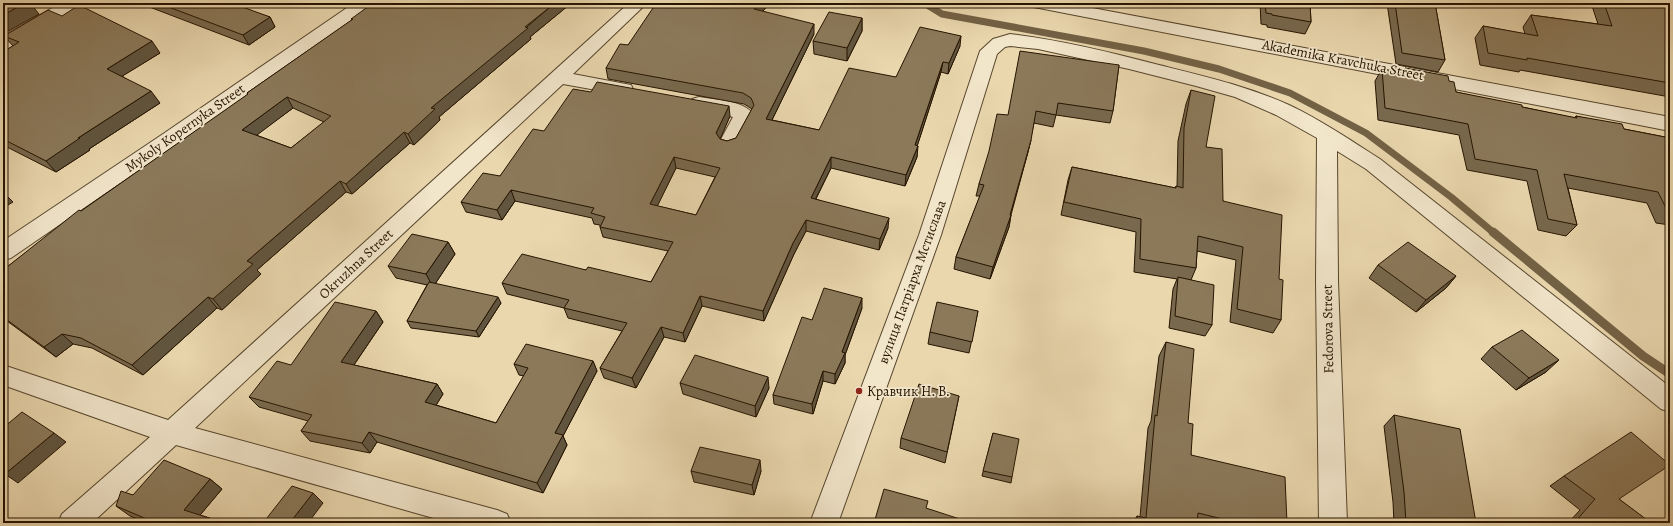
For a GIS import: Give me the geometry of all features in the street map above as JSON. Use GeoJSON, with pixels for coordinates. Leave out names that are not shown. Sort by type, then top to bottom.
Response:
{"type":"FeatureCollection","features":[{"type":"Feature","properties":{"kind":"street"},"geometry":{"type":"LineString","coordinates":[[3,44],[73,3]]}},
{"type":"Feature","properties":{"kind":"street","name":"Mykoly Kopernyka Street"},"geometry":{"type":"LineString","coordinates":[[3,252],[164,144],[365,3]]}},
{"type":"Feature","properties":{"kind":"street","name":"Okruzhna Street"},"geometry":{"type":"LineString","coordinates":[[72,523],[172,433],[639,3]]}},
{"type":"Feature","properties":{"kind":"street","name":"Akademika Kravchuka Street"},"geometry":{"type":"LineString","coordinates":[[1039,3],[1670,124]]}},
{"type":"Feature","properties":{"kind":"street","name":"вулиця Патріарха Мстислава"},"geometry":{"type":"LineString","coordinates":[[824,523],[930,235],[989,51],[999,43],[1010,40],[1038,43],[1129,63],[1200,81],[1242,93],[1283,110],[1327,135]]}},
{"type":"Feature","properties":{"kind":"street"},"geometry":{"type":"LineString","coordinates":[[559,77],[643,93]]}},
{"type":"Feature","properties":{"kind":"street"},"geometry":{"type":"LineString","coordinates":[[682,100],[736,110],[744,115],[729,143]]}},
{"type":"Feature","properties":{"kind":"street"},"geometry":{"type":"LineString","coordinates":[[1327,135],[1373,164],[1430,208],[1670,401]]}},
{"type":"Feature","properties":{"kind":"street","name":"Fedorova Street"},"geometry":{"type":"LineString","coordinates":[[1327,135],[1327,281],[1333,523]]}},
{"type":"Feature","properties":{"kind":"street"},"geometry":{"type":"LineString","coordinates":[[3,375],[172,433],[497,523]]}},
{"type":"Feature","properties":{"kind":"building"},"geometry":{"type":"Polygon","coordinates":[[[3,3],[25,3],[3,15],[3,3]]]}},
{"type":"Feature","properties":{"kind":"building"},"geometry":{"type":"Polygon","coordinates":[[[158,3],[225,3],[235,7],[237,5],[270,17],[243,35],[158,3]]]}},
{"type":"Feature","properties":{"kind":"building"},"geometry":{"type":"Polygon","coordinates":[[[373,3],[555,3],[525,27],[528,28],[431,108],[435,109],[408,134],[404,132],[346,184],[340,181],[247,261],[253,264],[213,299],[208,297],[132,365],[81,338],[62,334],[44,347],[3,317],[4,265],[7,267],[79,210],[81,211],[248,94],[247,93],[353,19],[351,19],[373,3]],[[287,97],[242,130],[291,148],[331,116],[287,97]]]}},
{"type":"Feature","properties":{"kind":"building"},"geometry":{"type":"Polygon","coordinates":[[[668,3],[760,3],[754,9],[814,24],[766,119],[819,130],[849,68],[896,77],[920,27],[961,36],[949,63],[943,62],[915,145],[918,146],[906,175],[831,157],[811,198],[889,218],[880,239],[806,220],[793,243],[763,311],[700,296],[683,333],[661,327],[632,378],[600,368],[627,323],[564,308],[569,300],[502,283],[522,254],[586,270],[588,267],[651,282],[673,242],[600,227],[605,217],[591,213],[594,208],[511,190],[497,210],[461,202],[483,173],[500,176],[533,129],[544,131],[573,89],[591,92],[597,82],[729,106],[716,133],[720,139],[727,141],[736,138],[754,105],[751,98],[743,93],[606,68],[620,44],[628,45],[655,5],[664,7],[668,3]],[[674,157],[650,204],[696,215],[720,168],[674,157]]]}},
{"type":"Feature","properties":{"kind":"building"},"geometry":{"type":"Polygon","coordinates":[[[1265,3],[1310,3],[1311,22],[1266,13],[1265,3]]]}},
{"type":"Feature","properties":{"kind":"building"},"geometry":{"type":"Polygon","coordinates":[[[1395,3],[1435,3],[1445,60],[1402,53],[1395,3]]]}},
{"type":"Feature","properties":{"kind":"building"},"geometry":{"type":"Polygon","coordinates":[[[1604,3],[1670,3],[1670,83],[1527,58],[1527,60],[1488,53],[1483,26],[1538,36],[1531,15],[1612,26],[1604,3]]]}},
{"type":"Feature","properties":{"kind":"building"},"geometry":{"type":"Polygon","coordinates":[[[79,5],[152,41],[107,69],[151,91],[78,138],[80,138],[46,161],[3,139],[3,52],[19,42],[4,36],[48,10],[62,16],[79,5]]]}},
{"type":"Feature","properties":{"kind":"building"},"geometry":{"type":"Polygon","coordinates":[[[829,12],[862,18],[847,48],[813,41],[829,12]]]}},
{"type":"Feature","properties":{"kind":"building"},"geometry":{"type":"Polygon","coordinates":[[[1020,51],[1119,65],[1113,111],[1058,103],[1056,115],[1036,111],[1031,140],[1011,215],[993,267],[956,257],[984,185],[979,184],[989,151],[997,114],[1008,115],[1020,51]]]}},
{"type":"Feature","properties":{"kind":"building"},"geometry":{"type":"Polygon","coordinates":[[[1405,68],[1448,76],[1449,81],[1454,82],[1456,92],[1577,118],[1576,116],[1622,124],[1624,129],[1670,138],[1670,212],[1668,212],[1658,192],[1564,174],[1577,225],[1548,219],[1537,170],[1475,159],[1468,124],[1385,108],[1382,69],[1406,73],[1405,68]]]}},
{"type":"Feature","properties":{"kind":"building"},"geometry":{"type":"Polygon","coordinates":[[[1191,90],[1215,96],[1206,147],[1222,149],[1223,201],[1282,215],[1279,279],[1283,280],[1281,320],[1237,309],[1243,247],[1198,236],[1196,268],[1140,259],[1141,219],[1064,202],[1072,167],[1176,188],[1176,186],[1183,188],[1184,128],[1191,90]]]}},
{"type":"Feature","properties":{"kind":"building"},"geometry":{"type":"Polygon","coordinates":[[[412,234],[448,242],[426,274],[388,266],[412,234]]]}},
{"type":"Feature","properties":{"kind":"building"},"geometry":{"type":"Polygon","coordinates":[[[1408,242],[1456,276],[1426,300],[1378,265],[1408,242]]]}},
{"type":"Feature","properties":{"kind":"building"},"geometry":{"type":"Polygon","coordinates":[[[1178,277],[1214,285],[1212,325],[1175,316],[1178,277]]]}},
{"type":"Feature","properties":{"kind":"building"},"geometry":{"type":"Polygon","coordinates":[[[429,282],[498,297],[476,331],[407,321],[429,282]]]}},
{"type":"Feature","properties":{"kind":"building"},"geometry":{"type":"Polygon","coordinates":[[[824,288],[862,298],[842,352],[845,353],[835,374],[823,371],[812,404],[773,395],[802,317],[812,320],[824,288]]]}},
{"type":"Feature","properties":{"kind":"building"},"geometry":{"type":"Polygon","coordinates":[[[335,302],[376,311],[341,362],[437,384],[425,402],[496,423],[528,368],[514,364],[526,344],[593,361],[555,433],[563,435],[537,483],[369,432],[362,443],[301,431],[312,415],[249,397],[277,361],[291,365],[335,302]]]}},
{"type":"Feature","properties":{"kind":"building"},"geometry":{"type":"Polygon","coordinates":[[[937,302],[978,311],[972,342],[930,332],[937,302]]]}},
{"type":"Feature","properties":{"kind":"building"},"geometry":{"type":"Polygon","coordinates":[[[1522,330],[1559,360],[1529,378],[1492,347],[1522,330]]]}},
{"type":"Feature","properties":{"kind":"building"},"geometry":{"type":"Polygon","coordinates":[[[1166,342],[1194,349],[1188,423],[1193,424],[1191,455],[1285,477],[1287,523],[1239,523],[1198,513],[1197,523],[1137,523],[1137,516],[1146,518],[1155,415],[1157,416],[1166,342]]]}},
{"type":"Feature","properties":{"kind":"building"},"geometry":{"type":"Polygon","coordinates":[[[695,355],[768,377],[755,406],[680,383],[695,355]]]}},
{"type":"Feature","properties":{"kind":"building"},"geometry":{"type":"Polygon","coordinates":[[[919,384],[959,396],[947,452],[901,438],[919,384]]]}},
{"type":"Feature","properties":{"kind":"building"},"geometry":{"type":"Polygon","coordinates":[[[22,412],[54,433],[5,474],[3,473],[3,428],[22,412]]]}},
{"type":"Feature","properties":{"kind":"building"},"geometry":{"type":"Polygon","coordinates":[[[1394,415],[1460,429],[1476,523],[1406,523],[1404,492],[1394,415]]]}},
{"type":"Feature","properties":{"kind":"building"},"geometry":{"type":"Polygon","coordinates":[[[1631,432],[1670,465],[1619,499],[1651,523],[1576,523],[1575,522],[1595,499],[1564,476],[1631,432]]]}},
{"type":"Feature","properties":{"kind":"building"},"geometry":{"type":"Polygon","coordinates":[[[993,433],[1019,439],[1012,477],[983,471],[993,433]]]}},
{"type":"Feature","properties":{"kind":"building"},"geometry":{"type":"Polygon","coordinates":[[[700,447],[760,460],[752,485],[691,471],[700,447]]]}},
{"type":"Feature","properties":{"kind":"building"},"geometry":{"type":"Polygon","coordinates":[[[164,460],[210,479],[184,510],[225,523],[156,523],[116,506],[121,491],[133,495],[164,460]]]}},
{"type":"Feature","properties":{"kind":"building"},"geometry":{"type":"Polygon","coordinates":[[[292,486],[313,493],[292,520],[305,523],[263,523],[292,486]]]}},
{"type":"Feature","properties":{"kind":"building"},"geometry":{"type":"Polygon","coordinates":[[[884,489],[928,501],[926,508],[972,523],[874,523],[884,489]]]}},
{"type":"Feature","properties":{"kind":"waterway"},"geometry":{"type":"LineString","coordinates":[[924,3],[942,14],[1144,51],[1219,69],[1290,93],[1366,133],[1451,197],[1494,233]]}},
{"type":"Feature","properties":{"kind":"waterway"},"geometry":{"type":"LineString","coordinates":[[1493,232],[1643,356],[1670,374]]}},
{"type":"Feature","properties":{"kind":"place","name":"Кравчик Н. В."},"geometry":{"type":"Point","coordinates":[859,391]}}]}
